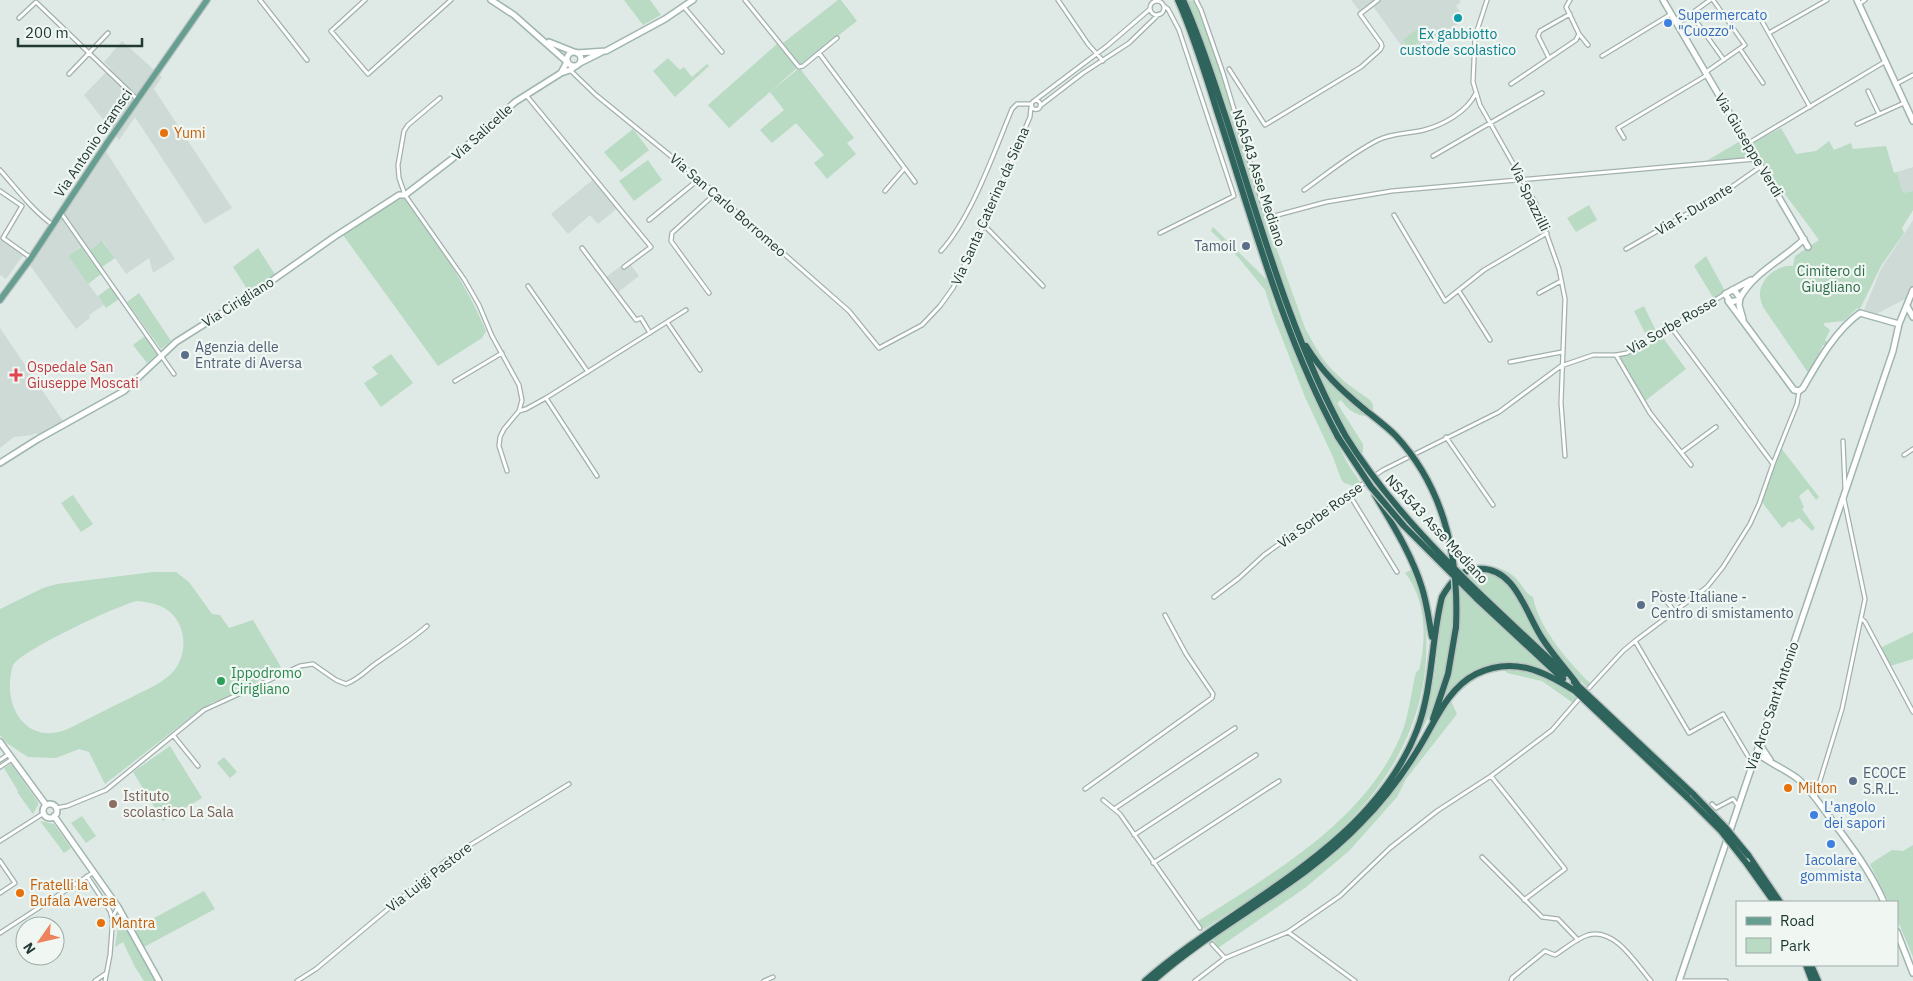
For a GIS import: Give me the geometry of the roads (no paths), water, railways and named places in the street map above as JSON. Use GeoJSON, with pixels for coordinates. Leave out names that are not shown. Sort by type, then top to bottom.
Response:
{"type":"FeatureCollection","features":[{"type":"Feature","properties":{"kind":"highway","name":"NSA543 Asse Mediano"},"geometry":{"type":"LineString","coordinates":[[1178,0],[1188,17],[1294,326],[1342,436],[1375,482],[1397,508],[1478,596]]}},
{"type":"Feature","properties":{"kind":"highway"},"geometry":{"type":"LineString","coordinates":[[1184,0],[1188,17]]}},
{"type":"Feature","properties":{"kind":"highway","name":"NSA543 Asse Mediano"},"geometry":{"type":"LineString","coordinates":[[1188,17],[1270,272],[1308,377],[1371,487],[1404,526],[1691,796]]}},
{"type":"Feature","properties":{"kind":"highway"},"geometry":{"type":"LineString","coordinates":[[1153,981],[1189,952],[1314,865],[1339,845],[1362,822],[1392,787],[1429,732],[1439,708],[1448,674],[1456,627],[1455,584],[1451,542],[1438,502],[1423,470],[1395,435],[1333,383],[1294,326]]}},
{"type":"Feature","properties":{"kind":"highway"},"geometry":{"type":"LineString","coordinates":[[1371,487],[1405,546],[1416,571],[1423,590],[1433,641]]}},
{"type":"Feature","properties":{"kind":"highway"},"geometry":{"type":"LineString","coordinates":[[1145,981],[1178,953],[1310,861],[1336,840],[1359,817],[1386,785],[1410,746],[1422,713],[1442,597],[1449,584],[1460,575],[1471,570],[1484,569],[1498,573],[1514,588],[1541,636],[1576,688]]}},
{"type":"Feature","properties":{"kind":"highway"},"geometry":{"type":"LineString","coordinates":[[1439,708],[1464,683],[1475,675],[1489,669],[1506,666],[1534,669],[1576,688]]}},
{"type":"Feature","properties":{"kind":"highway"},"geometry":{"type":"LineString","coordinates":[[1691,796],[1725,827],[1748,855],[1774,893],[1776,901]]}},
{"type":"Feature","properties":{"kind":"highway"},"geometry":{"type":"LineString","coordinates":[[1691,796],[1775,901]]}},
{"type":"Feature","properties":{"kind":"highway"},"geometry":{"type":"LineString","coordinates":[[1806,966],[1812,981]]}},
{"type":"Feature","properties":{"kind":"highway"},"geometry":{"type":"LineString","coordinates":[[1811,966],[1818,981]]}},
{"type":"Feature","properties":{"kind":"main road","name":"Via Antonio Gramsci"},"geometry":{"type":"LineString","coordinates":[[0,300],[31,258],[107,143],[207,0]]}},
{"type":"Feature","properties":{"kind":"street"},"geometry":{"type":"LineString","coordinates":[[260,0],[307,60]]}},
{"type":"Feature","properties":{"kind":"street"},"geometry":{"type":"LineString","coordinates":[[365,0],[331,31],[368,74],[451,0]]}},
{"type":"Feature","properties":{"kind":"street"},"geometry":{"type":"LineString","coordinates":[[491,0],[514,15],[542,38],[569,65],[578,65]]}},
{"type":"Feature","properties":{"kind":"street"},"geometry":{"type":"LineString","coordinates":[[561,72],[570,70],[684,7],[693,0]]}},
{"type":"Feature","properties":{"kind":"street"},"geometry":{"type":"LineString","coordinates":[[744,0],[799,67],[803,66],[837,38]]}},
{"type":"Feature","properties":{"kind":"street"},"geometry":{"type":"LineString","coordinates":[[1058,0],[1088,44],[1103,61]]}},
{"type":"Feature","properties":{"kind":"street"},"geometry":{"type":"LineString","coordinates":[[1030,117],[1032,104],[1098,54],[1150,9],[1151,4],[1156,0],[1161,1],[1168,9],[1179,30],[1234,196],[1160,233]]}},
{"type":"Feature","properties":{"kind":"street"},"geometry":{"type":"LineString","coordinates":[[1196,0],[1202,10],[1223,73],[1265,212],[1270,217],[1346,197],[1420,188],[1756,159]]}},
{"type":"Feature","properties":{"kind":"street"},"geometry":{"type":"LineString","coordinates":[[1229,69],[1265,125],[1361,67],[1380,50],[1381,43],[1360,14],[1378,0]]}},
{"type":"Feature","properties":{"kind":"street","name":"Via Spazzilli"},"geometry":{"type":"LineString","coordinates":[[1486,0],[1475,37],[1473,82],[1480,105],[1536,204],[1562,281]]}},
{"type":"Feature","properties":{"kind":"street"},"geometry":{"type":"LineString","coordinates":[[1570,0],[1566,7],[1579,34],[1588,45]]}},
{"type":"Feature","properties":{"kind":"street","name":"Via Giuseppe Verdi"},"geometry":{"type":"LineString","coordinates":[[1663,0],[1808,247]]}},
{"type":"Feature","properties":{"kind":"street"},"geometry":{"type":"LineString","coordinates":[[1624,138],[1618,128],[1707,74],[1745,45],[1711,0],[1677,24]]}},
{"type":"Feature","properties":{"kind":"street"},"geometry":{"type":"LineString","coordinates":[[1769,33],[1827,0]]}},
{"type":"Feature","properties":{"kind":"street"},"geometry":{"type":"LineString","coordinates":[[1865,0],[1858,2],[1913,121]]}},
{"type":"Feature","properties":{"kind":"street"},"geometry":{"type":"LineString","coordinates":[[19,18],[36,2],[138,100]]}},
{"type":"Feature","properties":{"kind":"street"},"geometry":{"type":"LineString","coordinates":[[1030,117],[1040,106],[1135,38],[1162,11],[1164,6]]}},
{"type":"Feature","properties":{"kind":"street"},"geometry":{"type":"LineString","coordinates":[[684,7],[722,52]]}},
{"type":"Feature","properties":{"kind":"street"},"geometry":{"type":"LineString","coordinates":[[1150,9],[1154,15],[1159,14]]}},
{"type":"Feature","properties":{"kind":"street"},"geometry":{"type":"LineString","coordinates":[[1549,58],[1538,36],[1540,31],[1570,14]]}},
{"type":"Feature","properties":{"kind":"street"},"geometry":{"type":"LineString","coordinates":[[1602,56],[1671,14]]}},
{"type":"Feature","properties":{"kind":"street"},"geometry":{"type":"LineString","coordinates":[[1691,14],[1724,60]]}},
{"type":"Feature","properties":{"kind":"street"},"geometry":{"type":"LineString","coordinates":[[1758,14],[1810,107]]}},
{"type":"Feature","properties":{"kind":"street"},"geometry":{"type":"LineString","coordinates":[[69,74],[108,33]]}},
{"type":"Feature","properties":{"kind":"street"},"geometry":{"type":"LineString","coordinates":[[1511,84],[1576,40],[1579,34]]}},
{"type":"Feature","properties":{"kind":"street"},"geometry":{"type":"LineString","coordinates":[[542,38],[557,47],[576,52],[581,58],[578,65]]}},
{"type":"Feature","properties":{"kind":"street"},"geometry":{"type":"LineString","coordinates":[[1740,49],[1763,83]]}},
{"type":"Feature","properties":{"kind":"street"},"geometry":{"type":"LineString","coordinates":[[561,72],[567,62],[568,55],[576,52],[606,50]]}},
{"type":"Feature","properties":{"kind":"street"},"geometry":{"type":"LineString","coordinates":[[819,53],[915,182]]}},
{"type":"Feature","properties":{"kind":"street"},"geometry":{"type":"LineString","coordinates":[[1748,144],[1886,61]]}},
{"type":"Feature","properties":{"kind":"street","name":"Via San Carlo Borromeo"},"geometry":{"type":"LineString","coordinates":[[570,70],[596,95],[699,178],[849,311],[879,348]]}},
{"type":"Feature","properties":{"kind":"street","name":"Via Salicelle"},"geometry":{"type":"LineString","coordinates":[[405,195],[444,166],[515,102],[561,72]]}},
{"type":"Feature","properties":{"kind":"street"},"geometry":{"type":"LineString","coordinates":[[1896,84],[1913,75]]}},
{"type":"Feature","properties":{"kind":"street"},"geometry":{"type":"LineString","coordinates":[[1050,89],[1055,95]]}},
{"type":"Feature","properties":{"kind":"street"},"geometry":{"type":"LineString","coordinates":[[1868,91],[1879,114]]}},
{"type":"Feature","properties":{"kind":"street"},"geometry":{"type":"LineString","coordinates":[[1304,190],[1360,151],[1380,140],[1400,133],[1424,130],[1448,120],[1473,100],[1476,92]]}},
{"type":"Feature","properties":{"kind":"street"},"geometry":{"type":"LineString","coordinates":[[1433,156],[1542,93]]}},
{"type":"Feature","properties":{"kind":"street"},"geometry":{"type":"LineString","coordinates":[[526,95],[651,247],[624,267]]}},
{"type":"Feature","properties":{"kind":"street"},"geometry":{"type":"LineString","coordinates":[[440,98],[408,125],[404,131],[398,171],[405,195],[464,279],[479,304],[520,388],[522,400],[519,411],[500,437],[500,451],[507,471]]}},
{"type":"Feature","properties":{"kind":"street"},"geometry":{"type":"LineString","coordinates":[[941,251],[954,237],[968,209],[1012,109],[1017,104],[1032,104],[1038,101],[1040,106]]}},
{"type":"Feature","properties":{"kind":"street"},"geometry":{"type":"LineString","coordinates":[[1857,124],[1905,103]]}},
{"type":"Feature","properties":{"kind":"street"},"geometry":{"type":"LineString","coordinates":[[1032,104],[1036,110]]}},
{"type":"Feature","properties":{"kind":"street","name":"Via Santa Caterina da Siena"},"geometry":{"type":"LineString","coordinates":[[879,348],[922,325],[940,306],[956,282],[984,225],[1030,117]]}},
{"type":"Feature","properties":{"kind":"street","name":"Via F. Durante"},"geometry":{"type":"LineString","coordinates":[[1626,249],[1723,193],[1760,167]]}},
{"type":"Feature","properties":{"kind":"street"},"geometry":{"type":"LineString","coordinates":[[885,191],[904,169]]}},
{"type":"Feature","properties":{"kind":"street"},"geometry":{"type":"LineString","coordinates":[[0,170],[28,200],[31,207],[53,226]]}},
{"type":"Feature","properties":{"kind":"street"},"geometry":{"type":"LineString","coordinates":[[649,220],[699,178]]}},
{"type":"Feature","properties":{"kind":"street"},"geometry":{"type":"LineString","coordinates":[[0,191],[22,206],[3,238],[31,258]]}},
{"type":"Feature","properties":{"kind":"street"},"geometry":{"type":"LineString","coordinates":[[709,293],[671,241],[672,233],[716,193]]}},
{"type":"Feature","properties":{"kind":"street","name":"Via Cirigliano"},"geometry":{"type":"LineString","coordinates":[[0,463],[38,439],[124,391],[161,354],[176,342],[260,289],[334,237],[399,195],[405,195]]}},
{"type":"Feature","properties":{"kind":"street"},"geometry":{"type":"LineString","coordinates":[[61,214],[174,374]]}},
{"type":"Feature","properties":{"kind":"street"},"geometry":{"type":"LineString","coordinates":[[1394,215],[1445,301],[1484,270],[1547,233]]}},
{"type":"Feature","properties":{"kind":"street"},"geometry":{"type":"LineString","coordinates":[[984,225],[1043,286]]}},
{"type":"Feature","properties":{"kind":"street"},"geometry":{"type":"LineString","coordinates":[[1799,391],[1791,387],[1728,301],[1725,294],[1758,276],[1804,239]]}},
{"type":"Feature","properties":{"kind":"street"},"geometry":{"type":"LineString","coordinates":[[582,248],[636,320],[641,318],[650,333]]}},
{"type":"Feature","properties":{"kind":"street"},"geometry":{"type":"LineString","coordinates":[[1728,301],[1732,302],[1740,299],[1747,287],[1758,276]]}},
{"type":"Feature","properties":{"kind":"street"},"geometry":{"type":"LineString","coordinates":[[1539,292],[1562,281],[1565,299],[1561,403],[1565,456]]}},
{"type":"Feature","properties":{"kind":"street"},"geometry":{"type":"LineString","coordinates":[[528,286],[588,372]]}},
{"type":"Feature","properties":{"kind":"street"},"geometry":{"type":"LineString","coordinates":[[1732,290],[1735,291],[1740,299],[1741,313],[1745,324]]}},
{"type":"Feature","properties":{"kind":"street","name":"Via Arco Sant'Antonio"},"geometry":{"type":"LineString","coordinates":[[1679,981],[1893,351],[1899,324],[1913,290]]}},
{"type":"Feature","properties":{"kind":"street"},"geometry":{"type":"LineString","coordinates":[[1459,291],[1490,340]]}},
{"type":"Feature","properties":{"kind":"street","name":"Via Sorbe Rosse"},"geometry":{"type":"LineString","coordinates":[[1214,597],[1239,578],[1264,555],[1383,470],[1499,412],[1561,366],[1593,355],[1627,353],[1725,294]]}},
{"type":"Feature","properties":{"kind":"street"},"geometry":{"type":"LineString","coordinates":[[1907,306],[1913,317]]}},
{"type":"Feature","properties":{"kind":"street"},"geometry":{"type":"LineString","coordinates":[[519,411],[526,410],[546,398],[686,310]]}},
{"type":"Feature","properties":{"kind":"street"},"geometry":{"type":"LineString","coordinates":[[1589,688],[1623,651],[1707,587],[1723,567],[1759,504],[1797,404],[1799,391],[1803,388],[1830,345],[1852,319],[1860,313],[1899,324]]}},
{"type":"Feature","properties":{"kind":"street"},"geometry":{"type":"LineString","coordinates":[[667,322],[700,370]]}},
{"type":"Feature","properties":{"kind":"street"},"geometry":{"type":"LineString","coordinates":[[1671,327],[1773,464]]}},
{"type":"Feature","properties":{"kind":"street"},"geometry":{"type":"LineString","coordinates":[[1510,362],[1562,352]]}},
{"type":"Feature","properties":{"kind":"street"},"geometry":{"type":"LineString","coordinates":[[455,381],[502,353]]}},
{"type":"Feature","properties":{"kind":"street"},"geometry":{"type":"LineString","coordinates":[[1616,355],[1650,413],[1691,465]]}},
{"type":"Feature","properties":{"kind":"street"},"geometry":{"type":"LineString","coordinates":[[546,398],[596,476]]}},
{"type":"Feature","properties":{"kind":"street"},"geometry":{"type":"LineString","coordinates":[[1682,452],[1716,427]]}},
{"type":"Feature","properties":{"kind":"street"},"geometry":{"type":"LineString","coordinates":[[1446,437],[1493,505]]}},
{"type":"Feature","properties":{"kind":"street"},"geometry":{"type":"LineString","coordinates":[[1814,797],[1842,708],[1865,599],[1844,495],[1843,441]]}},
{"type":"Feature","properties":{"kind":"street"},"geometry":{"type":"LineString","coordinates":[[1904,455],[1913,449]]}},
{"type":"Feature","properties":{"kind":"street"},"geometry":{"type":"LineString","coordinates":[[1349,494],[1397,572]]}},
{"type":"Feature","properties":{"kind":"street"},"geometry":{"type":"LineString","coordinates":[[1656,596],[1660,593],[1675,612]]}},
{"type":"Feature","properties":{"kind":"street"},"geometry":{"type":"LineString","coordinates":[[1085,789],[1212,698],[1213,694],[1186,654],[1165,615]]}},
{"type":"Feature","properties":{"kind":"street"},"geometry":{"type":"LineString","coordinates":[[1861,618],[1865,622],[1913,712]]}},
{"type":"Feature","properties":{"kind":"street"},"geometry":{"type":"LineString","coordinates":[[46,805],[53,805],[56,808],[68,806],[106,790],[204,710],[300,666],[313,664],[336,680],[346,684],[357,680],[427,626]]}},
{"type":"Feature","properties":{"kind":"street"},"geometry":{"type":"LineString","coordinates":[[1635,642],[1689,733],[1723,714],[1752,766],[1759,762],[1770,761]]}},
{"type":"Feature","properties":{"kind":"street"},"geometry":{"type":"LineString","coordinates":[[1195,981],[1224,958],[1288,932],[1340,896],[1390,848],[1437,811],[1491,776],[1552,730],[1578,700]]}},
{"type":"Feature","properties":{"kind":"street"},"geometry":{"type":"LineString","coordinates":[[1114,809],[1235,728]]}},
{"type":"Feature","properties":{"kind":"street"},"geometry":{"type":"LineString","coordinates":[[173,735],[198,766]]}},
{"type":"Feature","properties":{"kind":"street"},"geometry":{"type":"LineString","coordinates":[[1761,741],[1762,748],[1770,761]]}},
{"type":"Feature","properties":{"kind":"street"},"geometry":{"type":"LineString","coordinates":[[0,742],[46,805]]}},
{"type":"Feature","properties":{"kind":"street"},"geometry":{"type":"LineString","coordinates":[[1757,753],[1759,757],[1770,761],[1793,775],[1814,797],[1858,855],[1884,901]]}},
{"type":"Feature","properties":{"kind":"street"},"geometry":{"type":"LineString","coordinates":[[1134,835],[1256,756]]}},
{"type":"Feature","properties":{"kind":"street"},"geometry":{"type":"LineString","coordinates":[[0,760],[10,757]]}},
{"type":"Feature","properties":{"kind":"street"},"geometry":{"type":"LineString","coordinates":[[0,767],[10,757]]}},
{"type":"Feature","properties":{"kind":"street"},"geometry":{"type":"LineString","coordinates":[[1491,776],[1565,869],[1524,900]]}},
{"type":"Feature","properties":{"kind":"street"},"geometry":{"type":"LineString","coordinates":[[1153,863],[1279,781]]}},
{"type":"Feature","properties":{"kind":"street","name":"Via Luigi Pastore"},"geometry":{"type":"LineString","coordinates":[[298,981],[317,968],[449,858],[568,784]]}},
{"type":"Feature","properties":{"kind":"street"},"geometry":{"type":"LineString","coordinates":[[1712,804],[1716,808],[1733,799],[1738,806]]}},
{"type":"Feature","properties":{"kind":"street"},"geometry":{"type":"LineString","coordinates":[[1103,800],[1114,809],[1134,835],[1200,928]]}},
{"type":"Feature","properties":{"kind":"street"},"geometry":{"type":"LineString","coordinates":[[44,813],[46,805]]}},
{"type":"Feature","properties":{"kind":"street"},"geometry":{"type":"LineString","coordinates":[[54,816],[57,812],[56,808]]}},
{"type":"Feature","properties":{"kind":"street"},"geometry":{"type":"LineString","coordinates":[[44,813],[48,817],[54,816]]}},
{"type":"Feature","properties":{"kind":"street"},"geometry":{"type":"LineString","coordinates":[[0,842],[44,813]]}},
{"type":"Feature","properties":{"kind":"street"},"geometry":{"type":"LineString","coordinates":[[54,816],[118,908],[159,981]]}},
{"type":"Feature","properties":{"kind":"street"},"geometry":{"type":"LineString","coordinates":[[1482,857],[1542,916],[1558,919],[1578,940]]}},
{"type":"Feature","properties":{"kind":"street"},"geometry":{"type":"LineString","coordinates":[[0,861],[15,883],[0,893]]}},
{"type":"Feature","properties":{"kind":"street"},"geometry":{"type":"LineString","coordinates":[[0,934],[94,872]]}},
{"type":"Feature","properties":{"kind":"street"},"geometry":{"type":"LineString","coordinates":[[87,876],[110,911],[112,921]]}},
{"type":"Feature","properties":{"kind":"street"},"geometry":{"type":"LineString","coordinates":[[105,981],[110,955],[112,921],[114,912],[118,908]]}},
{"type":"Feature","properties":{"kind":"street"},"geometry":{"type":"LineString","coordinates":[[112,921],[124,918]]}},
{"type":"Feature","properties":{"kind":"street"},"geometry":{"type":"LineString","coordinates":[[112,921],[124,918]]}},
{"type":"Feature","properties":{"kind":"street"},"geometry":{"type":"LineString","coordinates":[[1288,932],[1355,981]]}},
{"type":"Feature","properties":{"kind":"street"},"geometry":{"type":"LineString","coordinates":[[1511,981],[1512,978],[1545,951],[1555,955],[1578,940],[1597,934],[1606,936],[1622,947],[1651,981]]}},
{"type":"Feature","properties":{"kind":"street"},"geometry":{"type":"LineString","coordinates":[[1898,935],[1913,973]]}},
{"type":"Feature","properties":{"kind":"street"},"geometry":{"type":"LineString","coordinates":[[1212,944],[1224,958]]}},
{"type":"Feature","properties":{"kind":"street"},"geometry":{"type":"LineString","coordinates":[[95,981],[106,974]]}},
{"type":"Feature","properties":{"kind":"street"},"geometry":{"type":"LineString","coordinates":[[764,981],[773,976]]}},
{"type":"Feature","properties":{"kind":"street"},"geometry":{"type":"LineString","coordinates":[[1679,981],[1726,981]]}},
{"type":"Feature","properties":{"kind":"tunnel"},"geometry":{"type":"LineString","coordinates":[[1200,928],[1212,944]]}},
{"type":"Feature","properties":{"kind":"place","name":"Ex gabbiotto custode scolastico"},"geometry":{"type":"Point","coordinates":[1458,18]}},
{"type":"Feature","properties":{"kind":"place","name":"Supermercato \"Cuozzo\""},"geometry":{"type":"Point","coordinates":[1668,23]}},
{"type":"Feature","properties":{"kind":"place","name":"Yumi"},"geometry":{"type":"Point","coordinates":[164,133]}},
{"type":"Feature","properties":{"kind":"place","name":"Tamoil"},"geometry":{"type":"Point","coordinates":[1246,246]}},
{"type":"Feature","properties":{"kind":"place","name":"Agenzia delle Entrate di Aversa"},"geometry":{"type":"Point","coordinates":[185,355]}},
{"type":"Feature","properties":{"kind":"place","name":"Ospedale San Giuseppe Moscati"},"geometry":{"type":"Point","coordinates":[16,375]}},
{"type":"Feature","properties":{"kind":"place","name":"Poste Italiane - Centro di smistamento"},"geometry":{"type":"Point","coordinates":[1641,605]}},
{"type":"Feature","properties":{"kind":"place","name":"Ippodromo Cirigliano"},"geometry":{"type":"Point","coordinates":[221,681]}},
{"type":"Feature","properties":{"kind":"place","name":"ECOCE S.R.L."},"geometry":{"type":"Point","coordinates":[1853,781]}},
{"type":"Feature","properties":{"kind":"place","name":"Milton"},"geometry":{"type":"Point","coordinates":[1788,788]}},
{"type":"Feature","properties":{"kind":"place","name":"Istituto scolastico La Sala"},"geometry":{"type":"Point","coordinates":[113,804]}},
{"type":"Feature","properties":{"kind":"place","name":"L'angolo dei sapori"},"geometry":{"type":"Point","coordinates":[1814,815]}},
{"type":"Feature","properties":{"kind":"place","name":"Iacolare gommista"},"geometry":{"type":"Point","coordinates":[1831,844]}},
{"type":"Feature","properties":{"kind":"place","name":"Fratelli la Bufala Aversa"},"geometry":{"type":"Point","coordinates":[20,893]}},
{"type":"Feature","properties":{"kind":"place","name":"Mantra"},"geometry":{"type":"Point","coordinates":[101,923]}},
{"type":"Feature","properties":{"kind":"park label","name":"Cimitero di Giugliano"},"geometry":{"type":"Point","coordinates":[1831,280]}}]}
